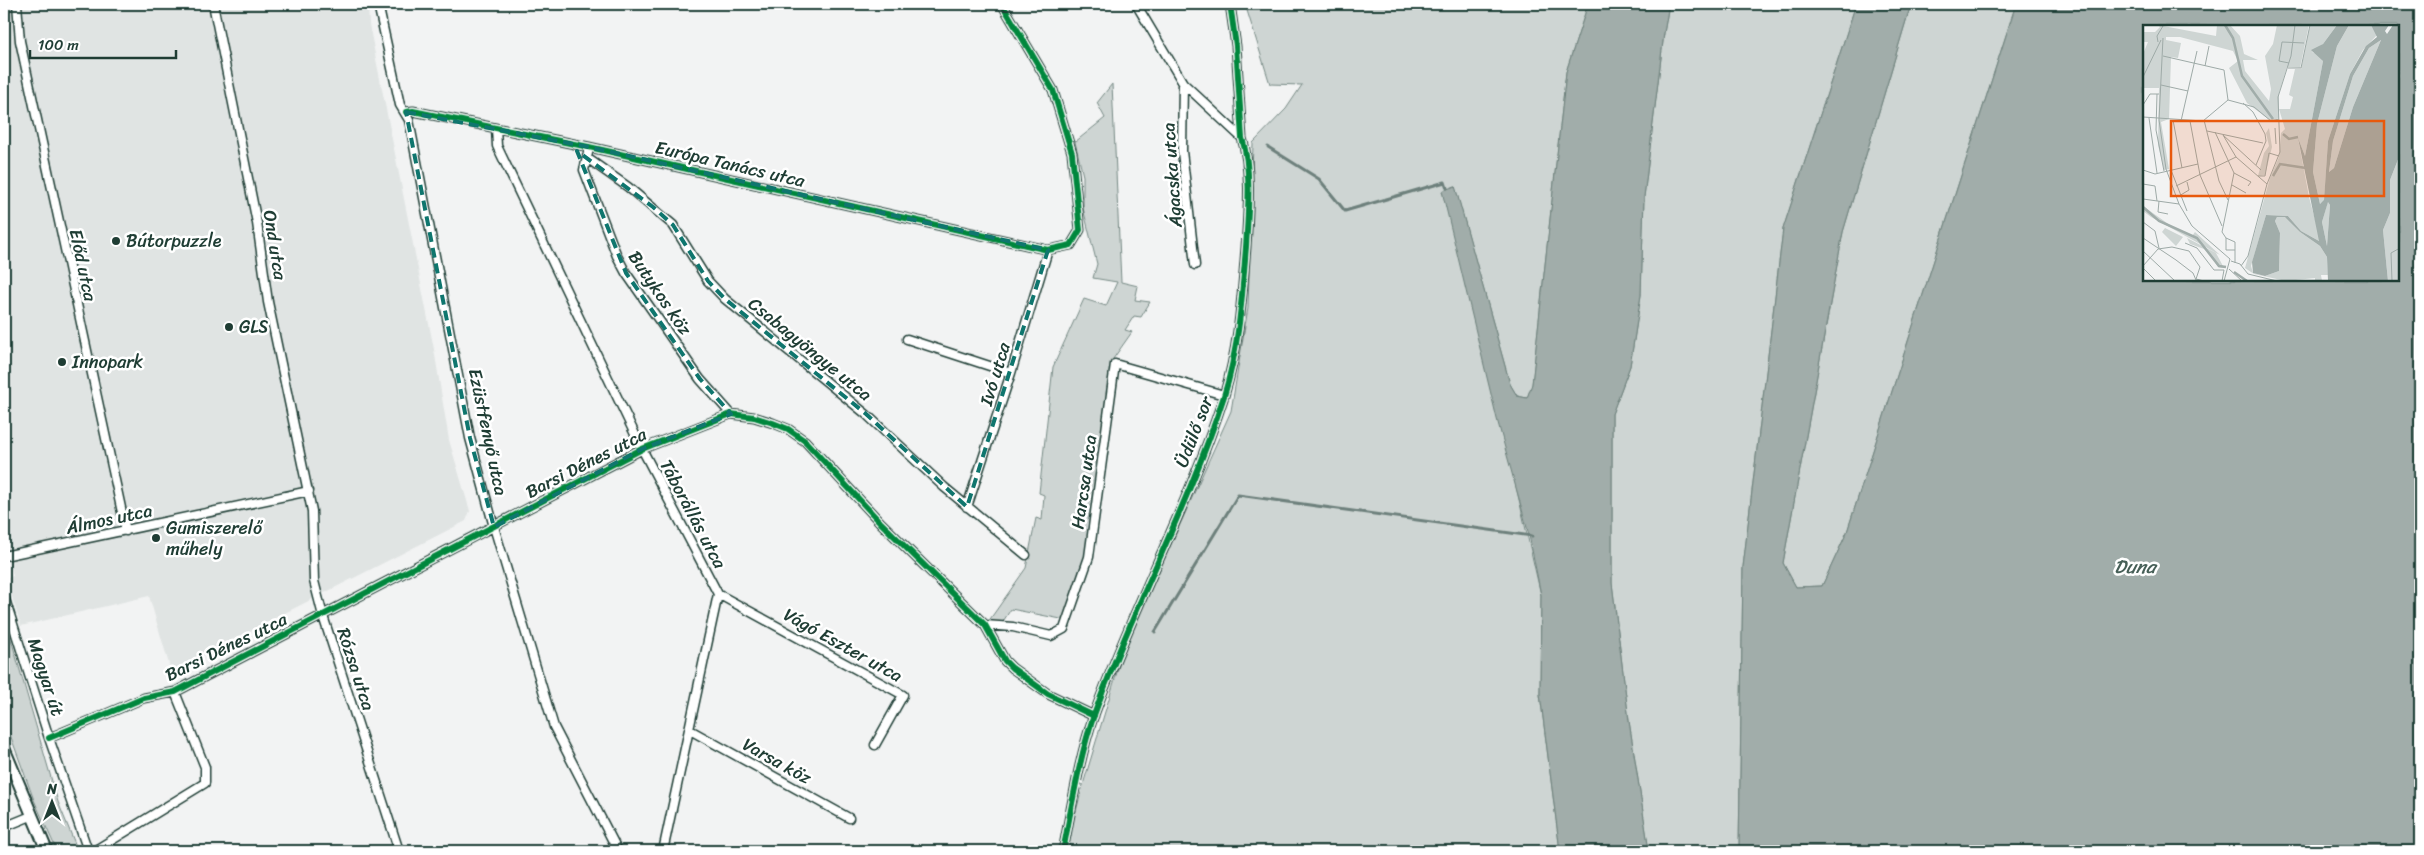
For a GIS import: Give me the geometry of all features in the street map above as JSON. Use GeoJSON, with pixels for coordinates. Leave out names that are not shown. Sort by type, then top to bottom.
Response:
{"type":"FeatureCollection","features":[{"type":"Feature","properties":{"kind":"street","name":"Előd utca"},"geometry":{"type":"LineString","coordinates":[[17,4],[20,41],[126,531]]}},
{"type":"Feature","properties":{"kind":"street","name":"Ond utca"},"geometry":{"type":"LineString","coordinates":[[213,4],[257,223],[268,302],[309,491]]}},
{"type":"Feature","properties":{"kind":"street","name":"Ezüstfenyő utca"},"geometry":{"type":"LineString","coordinates":[[378,4],[400,105],[406,112],[458,368],[470,438],[494,527],[554,727],[618,851]]}},
{"type":"Feature","properties":{"kind":"street"},"geometry":{"type":"LineString","coordinates":[[1002,4],[1053,90],[1072,153],[1080,230],[1071,245],[1048,250]]}},
{"type":"Feature","properties":{"kind":"street"},"geometry":{"type":"LineString","coordinates":[[1136,4],[1183,83],[1242,138]]}},
{"type":"Feature","properties":{"kind":"street","name":"Üdülő sor"},"geometry":{"type":"LineString","coordinates":[[1063,851],[1094,716],[1200,460],[1224,395],[1238,334],[1246,240],[1246,170],[1236,46],[1230,4]]}},
{"type":"Feature","properties":{"kind":"street","name":"Ágacska utca"},"geometry":{"type":"LineString","coordinates":[[1183,83],[1182,152],[1195,265]]}},
{"type":"Feature","properties":{"kind":"street","name":"Európa Tanács utca"},"geometry":{"type":"LineString","coordinates":[[406,112],[413,111],[589,147],[1048,250]]}},
{"type":"Feature","properties":{"kind":"street","name":"Táborállás utca"},"geometry":{"type":"LineString","coordinates":[[496,128],[498,146],[642,449],[718,594],[663,851]]}},
{"type":"Feature","properties":{"kind":"street","name":"Butykos köz"},"geometry":{"type":"LineString","coordinates":[[589,147],[584,170],[591,194],[626,273],[700,379],[732,414]]}},
{"type":"Feature","properties":{"kind":"street","name":"Csabagyöngye utca"},"geometry":{"type":"LineString","coordinates":[[587,158],[628,187],[673,225],[708,281],[725,299],[866,414],[967,506],[1026,555]]}},
{"type":"Feature","properties":{"kind":"street","name":"Ivó utca"},"geometry":{"type":"LineString","coordinates":[[967,506],[1011,374],[1048,250]]}},
{"type":"Feature","properties":{"kind":"street"},"geometry":{"type":"LineString","coordinates":[[907,339],[1011,374]]}},
{"type":"Feature","properties":{"kind":"street","name":"Harcsa utca"},"geometry":{"type":"LineString","coordinates":[[985,624],[1012,627],[1051,636],[1064,629],[1089,557],[1116,364],[1224,395]]}},
{"type":"Feature","properties":{"kind":"street"},"geometry":{"type":"LineString","coordinates":[[732,414],[774,423],[788,429],[805,441],[881,523],[985,624],[1005,661],[1012,668],[1048,694],[1094,716]]}},
{"type":"Feature","properties":{"kind":"street","name":"Barsi Dénes utca"},"geometry":{"type":"LineString","coordinates":[[49,738],[144,698],[175,692],[642,449],[732,414]]}},
{"type":"Feature","properties":{"kind":"street","name":"Álmos utca"},"geometry":{"type":"LineString","coordinates":[[4,556],[309,491]]}},
{"type":"Feature","properties":{"kind":"street","name":"Rózsa utca"},"geometry":{"type":"LineString","coordinates":[[309,491],[312,511],[314,581],[323,616],[399,851]]}},
{"type":"Feature","properties":{"kind":"street","name":"Vágó Eszter utca"},"geometry":{"type":"LineString","coordinates":[[718,594],[903,695],[875,745]]}},
{"type":"Feature","properties":{"kind":"street","name":"Magyar út"},"geometry":{"type":"LineString","coordinates":[[4,596],[49,738],[88,851]]}},
{"type":"Feature","properties":{"kind":"street"},"geometry":{"type":"LineString","coordinates":[[94,851],[205,783],[205,767],[175,692]]}},
{"type":"Feature","properties":{"kind":"street","name":"Varsa köz"},"geometry":{"type":"LineString","coordinates":[[690,730],[848,818]]}},
{"type":"Feature","properties":{"kind":"street"},"geometry":{"type":"LineString","coordinates":[[4,748],[46,851]]}},
{"type":"Feature","properties":{"kind":"street"},"geometry":{"type":"LineString","coordinates":[[9,824],[31,816]]}},
{"type":"Feature","properties":{"kind":"highlighted area"},"geometry":{"type":"Polygon","coordinates":[[[406,112],[589,147],[1048,250],[967,507],[866,414],[725,299],[708,281],[673,225],[653,207],[577,151],[626,273],[700,379],[731,414],[642,449],[494,527],[470,438],[406,112]]]}},
{"type":"Feature","properties":{"kind":"shaded area"},"geometry":{"type":"Polygon","coordinates":[[[4,4],[368,4],[369,24],[434,349],[449,440],[470,511],[466,521],[171,671],[149,596],[21,626],[6,578],[13,576],[4,539],[4,4]]]}},
{"type":"Feature","properties":{"kind":"shaded area"},"geometry":{"type":"Polygon","coordinates":[[[1245,4],[1588,4],[1566,72],[1532,385],[1527,398],[1517,396],[1510,384],[1455,187],[1515,482],[1541,595],[1540,694],[1560,851],[1065,851],[1124,649],[1231,411],[1248,308],[1253,143],[1286,109],[1302,85],[1270,84],[1245,4]]]}},
{"type":"Feature","properties":{"kind":"shaded area"},"geometry":{"type":"Polygon","coordinates":[[[1669,4],[1856,4],[1783,229],[1743,567],[1739,851],[1649,851],[1629,721],[1612,583],[1612,414],[1630,366],[1641,295],[1644,197],[1669,4]]]}},
{"type":"Feature","properties":{"kind":"shaded area"},"geometry":{"type":"Polygon","coordinates":[[[1911,4],[2016,4],[1847,532],[1822,586],[1796,587],[1783,563],[1843,232],[1911,4]]]}},
{"type":"Feature","properties":{"kind":"shaded area"},"geometry":{"type":"Polygon","coordinates":[[[1112,84],[1121,282],[1138,286],[1135,300],[1150,302],[1141,317],[1134,316],[1125,330],[1132,332],[1113,359],[1086,555],[1066,620],[1011,609],[1002,623],[988,622],[1026,568],[1036,518],[1042,520],[1044,495],[1039,493],[1053,367],[1084,299],[1106,306],[1117,282],[1093,278],[1097,264],[1083,208],[1083,176],[1075,142],[1105,118],[1097,103],[1112,84]]]}},
{"type":"Feature","properties":{"kind":"shaded area"},"geometry":{"type":"Polygon","coordinates":[[[4,615],[58,802],[78,851],[57,851],[34,800],[4,718],[4,615]]]}},
{"type":"Feature","properties":{"kind":"water"},"geometry":{"type":"Polygon","coordinates":[[[1588,4],[1669,4],[1644,197],[1641,295],[1630,366],[1612,414],[1612,583],[1629,721],[1649,851],[1560,851],[1540,694],[1541,595],[1529,535],[1497,419],[1442,191],[1455,186],[1510,384],[1517,396],[1527,398],[1532,384],[1566,72],[1588,4]]]}},
{"type":"Feature","properties":{"kind":"water","name":"Duna"},"geometry":{"type":"Polygon","coordinates":[[[1856,4],[1911,4],[1843,232],[1783,563],[1796,587],[1822,586],[1847,532],[2016,4],[2420,4],[2420,851],[1739,851],[1743,567],[1783,229],[1856,4]]]}},
{"type":"Feature","properties":{"kind":"waterway"},"geometry":{"type":"LineString","coordinates":[[1268,147],[1319,179],[1345,211],[1445,182],[1447,188]]}},
{"type":"Feature","properties":{"kind":"waterway"},"geometry":{"type":"LineString","coordinates":[[1155,632],[1238,495],[1532,536]]}},
{"type":"Feature","properties":{"kind":"cycle path"},"geometry":{"type":"LineString","coordinates":[[406,112],[413,111],[589,147],[1048,250],[1071,245],[1080,230],[1072,153],[1053,90],[1002,4]]}},
{"type":"Feature","properties":{"kind":"cycle path"},"geometry":{"type":"LineString","coordinates":[[1063,851],[1080,765],[1094,715],[1109,675],[1210,437],[1224,396],[1233,359],[1243,285],[1247,234],[1248,177],[1242,138],[1236,46],[1230,4]]}},
{"type":"Feature","properties":{"kind":"cycle path"},"geometry":{"type":"LineString","coordinates":[[49,738],[144,698],[175,692],[642,449],[731,414],[754,417],[773,423],[788,429],[805,441],[881,523],[985,625],[1005,661],[1012,668],[1048,694],[1094,716]]}},
{"type":"Feature","properties":{"kind":"place","name":"Bútorpuzzle"},"geometry":{"type":"Point","coordinates":[116,241]}},
{"type":"Feature","properties":{"kind":"place","name":"GLS"},"geometry":{"type":"Point","coordinates":[229,327]}},
{"type":"Feature","properties":{"kind":"place","name":"Innopark"},"geometry":{"type":"Point","coordinates":[62,362]}},
{"type":"Feature","properties":{"kind":"place","name":"Gumiszerelő műhely"},"geometry":{"type":"Point","coordinates":[156,538]}}]}
